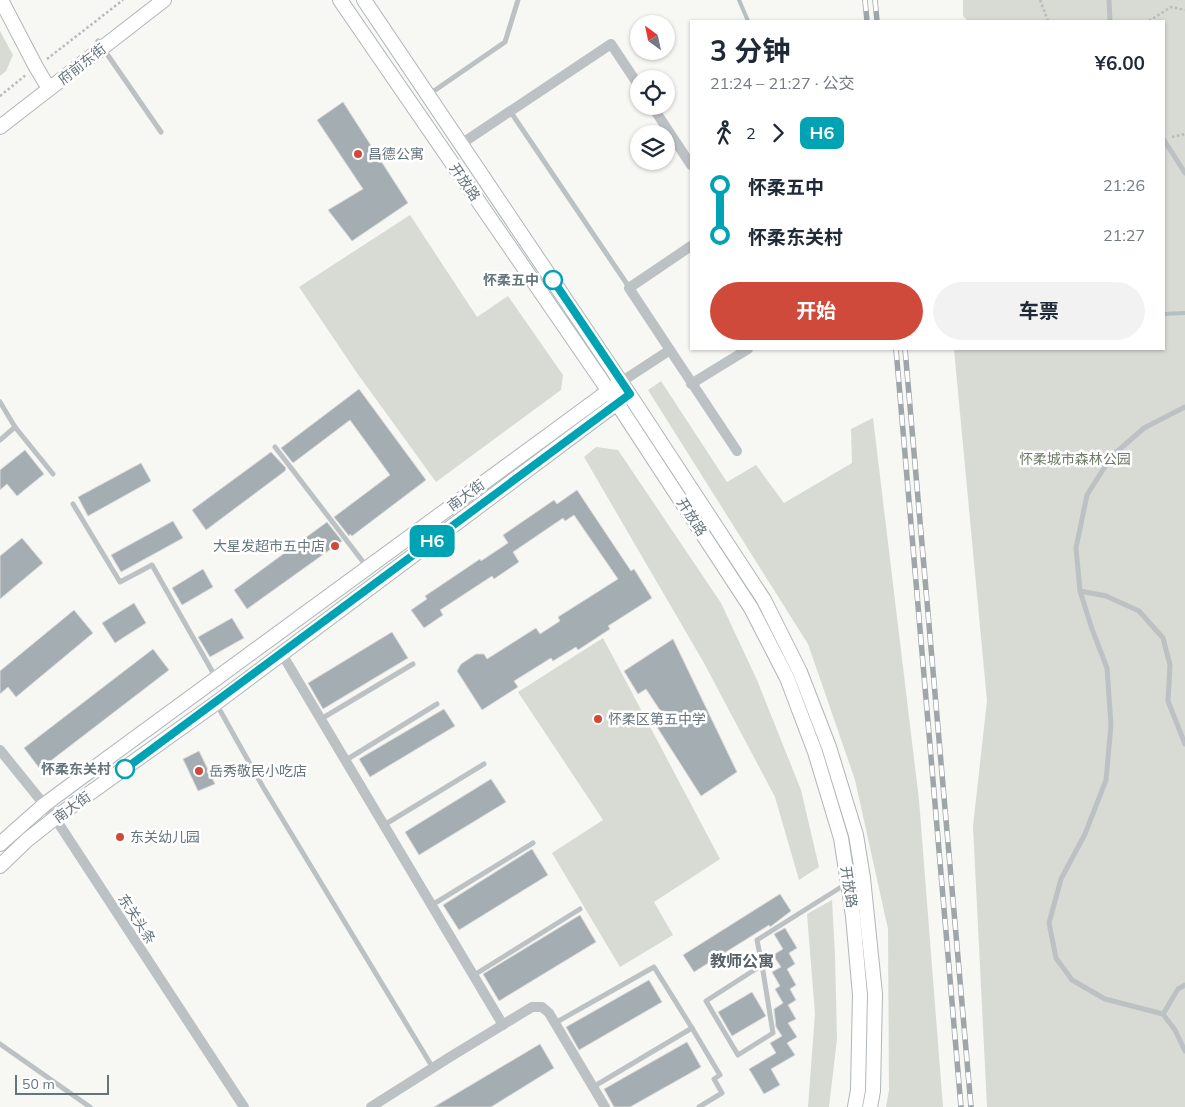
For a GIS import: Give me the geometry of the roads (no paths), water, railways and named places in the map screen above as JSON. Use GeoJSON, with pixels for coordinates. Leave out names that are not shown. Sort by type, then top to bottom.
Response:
{"type":"FeatureCollection","features":[{"type":"Feature","properties":{"kind":"main road"},"geometry":{"type":"LineString","coordinates":[[1,0],[45,82]]}},
{"type":"Feature","properties":{"kind":"main road","name":"府前东街"},"geometry":{"type":"LineString","coordinates":[[0,127],[101,44],[150,0]]}},
{"type":"Feature","properties":{"kind":"main road","name":"府前东街"},"geometry":{"type":"LineString","coordinates":[[0,116],[45,82],[164,0]]}},
{"type":"Feature","properties":{"kind":"main road","name":"开放路"},"geometry":{"type":"LineString","coordinates":[[340,0],[617,403],[752,608],[787,678],[815,752],[841,838],[853,916],[860,995],[858,1090],[855,1107]]}},
{"type":"Feature","properties":{"kind":"main road","name":"开放路"},"geometry":{"type":"LineString","coordinates":[[364,0],[630,394],[764,600],[800,672],[829,747],[856,835],[863,878],[875,994],[873,1091],[870,1107]]}},
{"type":"Feature","properties":{"kind":"main road","name":"南大街"},"geometry":{"type":"LineString","coordinates":[[0,844],[44,805],[621,382]]}},
{"type":"Feature","properties":{"kind":"main road","name":"南大街"},"geometry":{"type":"LineString","coordinates":[[0,866],[27,840],[55,818],[216,703],[630,394]]}},
{"type":"Feature","properties":{"kind":"street"},"geometry":{"type":"LineString","coordinates":[[461,144],[611,44],[630,72]]}},
{"type":"Feature","properties":{"kind":"street"},"geometry":{"type":"LineString","coordinates":[[658,115],[690,163]]}},
{"type":"Feature","properties":{"kind":"street"},"geometry":{"type":"LineString","coordinates":[[690,247],[629,288],[736,451]]}},
{"type":"Feature","properties":{"kind":"street"},"geometry":{"type":"LineString","coordinates":[[621,382],[670,350]]}},
{"type":"Feature","properties":{"kind":"street"},"geometry":{"type":"LineString","coordinates":[[691,384],[746,350]]}},
{"type":"Feature","properties":{"kind":"street"},"geometry":{"type":"LineString","coordinates":[[282,654],[503,1025]]}},
{"type":"Feature","properties":{"kind":"street","name":"东关头条"},"geometry":{"type":"LineString","coordinates":[[0,750],[55,818],[244,1107]]}},
{"type":"Feature","properties":{"kind":"street"},"geometry":{"type":"LineString","coordinates":[[371,1107],[532,1007],[542,1007],[550,1013],[605,1107]]}},
{"type":"Feature","properties":{"kind":"lane"},"geometry":{"type":"LineString","coordinates":[[428,95],[505,42],[518,0]]}},
{"type":"Feature","properties":{"kind":"lane"},"geometry":{"type":"LineString","coordinates":[[1109,0],[1110,20]]}},
{"type":"Feature","properties":{"kind":"lane"},"geometry":{"type":"LineString","coordinates":[[101,44],[161,132]]}},
{"type":"Feature","properties":{"kind":"lane"},"geometry":{"type":"LineString","coordinates":[[510,111],[629,288]]}},
{"type":"Feature","properties":{"kind":"lane"},"geometry":{"type":"LineString","coordinates":[[1165,142],[1185,173]]}},
{"type":"Feature","properties":{"kind":"lane"},"geometry":{"type":"LineString","coordinates":[[0,402],[15,427],[54,474]]}},
{"type":"Feature","properties":{"kind":"lane"},"geometry":{"type":"LineString","coordinates":[[1185,408],[1144,428],[1111,457],[1087,495],[1076,548],[1080,591],[1107,668],[1111,725],[1106,780],[1085,834],[1061,879],[1049,923],[1056,958],[1072,980],[1104,999],[1162,1014],[1175,1030],[1185,1051]]}},
{"type":"Feature","properties":{"kind":"lane"},"geometry":{"type":"LineString","coordinates":[[0,440],[15,427]]}},
{"type":"Feature","properties":{"kind":"lane"},"geometry":{"type":"LineString","coordinates":[[274,447],[367,568]]}},
{"type":"Feature","properties":{"kind":"lane"},"geometry":{"type":"LineString","coordinates":[[73,504],[120,582],[152,565],[216,678]]}},
{"type":"Feature","properties":{"kind":"lane"},"geometry":{"type":"LineString","coordinates":[[1080,591],[1106,596],[1139,611],[1163,638],[1170,665],[1168,700],[1185,744]]}},
{"type":"Feature","properties":{"kind":"lane"},"geometry":{"type":"LineString","coordinates":[[320,719],[413,664]]}},
{"type":"Feature","properties":{"kind":"lane"},"geometry":{"type":"LineString","coordinates":[[216,703],[263,787],[432,1068]]}},
{"type":"Feature","properties":{"kind":"lane"},"geometry":{"type":"LineString","coordinates":[[345,760],[437,704]]}},
{"type":"Feature","properties":{"kind":"lane"},"geometry":{"type":"LineString","coordinates":[[384,825],[484,764]]}},
{"type":"Feature","properties":{"kind":"lane"},"geometry":{"type":"LineString","coordinates":[[432,905],[533,843]]}},
{"type":"Feature","properties":{"kind":"lane"},"geometry":{"type":"LineString","coordinates":[[762,965],[706,1001],[738,1055],[773,1033],[762,965],[757,940],[848,883]]}},
{"type":"Feature","properties":{"kind":"lane"},"geometry":{"type":"LineString","coordinates":[[474,975],[580,909]]}},
{"type":"Feature","properties":{"kind":"lane"},"geometry":{"type":"LineString","coordinates":[[555,1023],[654,967],[720,1075],[714,1079],[722,1093],[699,1107]]}},
{"type":"Feature","properties":{"kind":"lane"},"geometry":{"type":"LineString","coordinates":[[1162,1014],[1178,989],[1185,985]]}},
{"type":"Feature","properties":{"kind":"lane"},"geometry":{"type":"LineString","coordinates":[[593,1087],[692,1028]]}},
{"type":"Feature","properties":{"kind":"lane"},"geometry":{"type":"LineString","coordinates":[[0,1044],[90,1107]]}},
{"type":"Feature","properties":{"kind":"waterway"},"geometry":{"type":"LineString","coordinates":[[739,0],[748,20]]}},
{"type":"Feature","properties":{"kind":"waterway"},"geometry":{"type":"LineString","coordinates":[[1165,314],[1185,313]]}},
{"type":"Feature","properties":{"kind":"railway"},"geometry":{"type":"LineString","coordinates":[[865,0],[867,20]]}},
{"type":"Feature","properties":{"kind":"railway"},"geometry":{"type":"LineString","coordinates":[[875,0],[877,20]]}},
{"type":"Feature","properties":{"kind":"railway"},"geometry":{"type":"LineString","coordinates":[[896,350],[961,1107]]}},
{"type":"Feature","properties":{"kind":"railway"},"geometry":{"type":"LineString","coordinates":[[905,350],[971,1107]]}},
{"type":"Feature","properties":{"kind":"place","name":"昌德公寓"},"geometry":{"type":"Point","coordinates":[358,154]}},
{"type":"Feature","properties":{"kind":"place","name":"怀柔五中"},"geometry":{"type":"Point","coordinates":[553,280]}},
{"type":"Feature","properties":{"kind":"place","name":"大星发超市五中店"},"geometry":{"type":"Point","coordinates":[335,546]}},
{"type":"Feature","properties":{"kind":"place","name":"怀柔区第五中学"},"geometry":{"type":"Point","coordinates":[598,719]}},
{"type":"Feature","properties":{"kind":"place","name":"怀柔东关村"},"geometry":{"type":"Point","coordinates":[125,769]}},
{"type":"Feature","properties":{"kind":"place","name":"岳秀敬民小吃店"},"geometry":{"type":"Point","coordinates":[199,771]}},
{"type":"Feature","properties":{"kind":"place","name":"东关幼儿园"},"geometry":{"type":"Point","coordinates":[120,837]}},
{"type":"Feature","properties":{"kind":"district","name":"教师公寓"},"geometry":{"type":"Point","coordinates":[742,961]}},
{"type":"Feature","properties":{"kind":"park label","name":"怀柔城市森林公园"},"geometry":{"type":"Point","coordinates":[1075,459]}}]}
